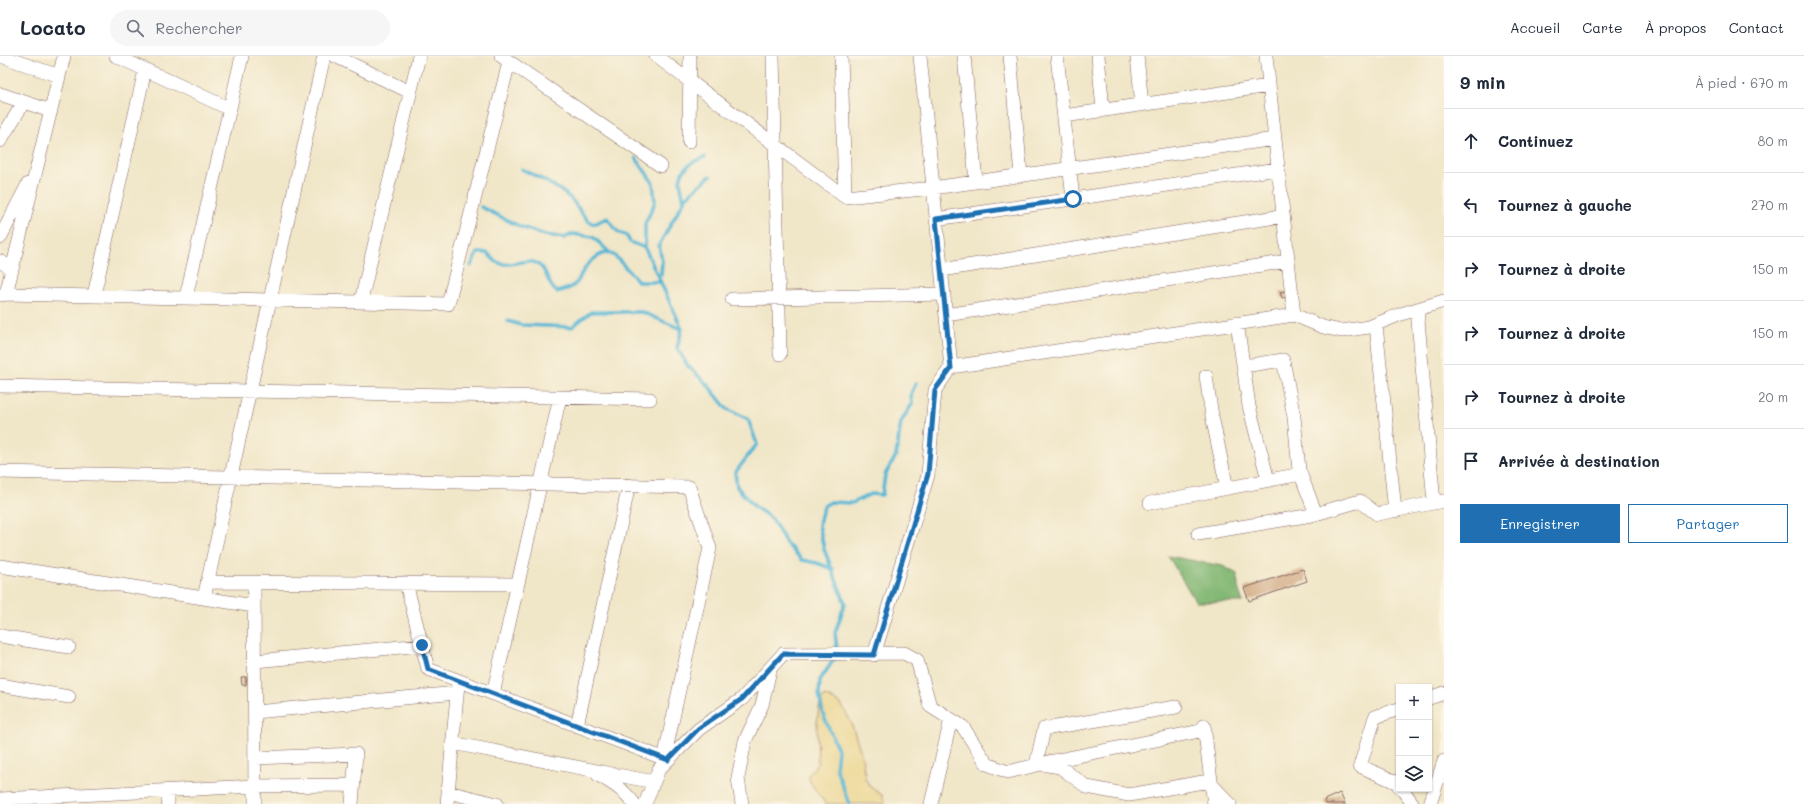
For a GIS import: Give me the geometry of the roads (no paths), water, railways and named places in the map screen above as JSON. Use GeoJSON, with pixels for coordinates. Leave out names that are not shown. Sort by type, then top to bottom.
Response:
{"type":"FeatureCollection","features":[{"type":"Feature","properties":{"kind":"street"},"geometry":{"type":"LineString","coordinates":[[1,56],[59,76]]}},
{"type":"Feature","properties":{"kind":"street"},"geometry":{"type":"LineString","coordinates":[[64,56],[12,269],[3,294],[448,304],[505,59],[661,166]]}},
{"type":"Feature","properties":{"kind":"street"},"geometry":{"type":"LineString","coordinates":[[116,56],[230,109]]}},
{"type":"Feature","properties":{"kind":"street"},"geometry":{"type":"LineString","coordinates":[[186,297],[242,56]]}},
{"type":"Feature","properties":{"kind":"street"},"geometry":{"type":"LineString","coordinates":[[204,598],[324,56]]}},
{"type":"Feature","properties":{"kind":"street"},"geometry":{"type":"LineString","coordinates":[[335,56],[410,92]]}},
{"type":"Feature","properties":{"kind":"street"},"geometry":{"type":"LineString","coordinates":[[361,301],[419,56]]}},
{"type":"Feature","properties":{"kind":"street"},"geometry":{"type":"LineString","coordinates":[[656,56],[846,197],[934,188],[1275,139]]}},
{"type":"Feature","properties":{"kind":"street"},"geometry":{"type":"LineString","coordinates":[[688,142],[690,56]]}},
{"type":"Feature","properties":{"kind":"street"},"geometry":{"type":"LineString","coordinates":[[773,56],[780,354]]}},
{"type":"Feature","properties":{"kind":"street"},"geometry":{"type":"LineString","coordinates":[[840,56],[846,197]]}},
{"type":"Feature","properties":{"kind":"street"},"geometry":{"type":"LineString","coordinates":[[874,655],[928,474],[935,390],[951,368],[920,56]]}},
{"type":"Feature","properties":{"kind":"street"},"geometry":{"type":"LineString","coordinates":[[964,56],[976,182]]}},
{"type":"Feature","properties":{"kind":"street"},"geometry":{"type":"LineString","coordinates":[[1010,56],[1021,176]]}},
{"type":"Feature","properties":{"kind":"street"},"geometry":{"type":"LineString","coordinates":[[1057,56],[1073,199]]}},
{"type":"Feature","properties":{"kind":"street"},"geometry":{"type":"LineString","coordinates":[[1098,56],[1102,110]]}},
{"type":"Feature","properties":{"kind":"street"},"geometry":{"type":"LineString","coordinates":[[1137,56],[1142,105]]}},
{"type":"Feature","properties":{"kind":"street"},"geometry":{"type":"LineString","coordinates":[[1266,56],[1294,315]]}},
{"type":"Feature","properties":{"kind":"street"},"geometry":{"type":"LineString","coordinates":[[94,295],[145,70]]}},
{"type":"Feature","properties":{"kind":"street"},"geometry":{"type":"LineString","coordinates":[[1064,116],[1269,86]]}},
{"type":"Feature","properties":{"kind":"street"},"geometry":{"type":"LineString","coordinates":[[0,94],[51,111]]}},
{"type":"Feature","properties":{"kind":"street"},"geometry":{"type":"LineString","coordinates":[[0,141],[24,102]]}},
{"type":"Feature","properties":{"kind":"street"},"geometry":{"type":"LineString","coordinates":[[0,238],[37,167]]}},
{"type":"Feature","properties":{"kind":"street"},"geometry":{"type":"LineString","coordinates":[[936,219],[1278,169]]}},
{"type":"Feature","properties":{"kind":"street"},"geometry":{"type":"LineString","coordinates":[[941,270],[1283,216]]}},
{"type":"Feature","properties":{"kind":"street"},"geometry":{"type":"LineString","coordinates":[[0,261],[12,269]]}},
{"type":"Feature","properties":{"kind":"street"},"geometry":{"type":"LineString","coordinates":[[946,315],[1288,261]]}},
{"type":"Feature","properties":{"kind":"street"},"geometry":{"type":"LineString","coordinates":[[732,299],[944,294]]}},
{"type":"Feature","properties":{"kind":"street"},"geometry":{"type":"LineString","coordinates":[[951,368],[1294,315],[1323,327],[1341,331],[1369,327],[1444,301]]}},
{"type":"Feature","properties":{"kind":"street"},"geometry":{"type":"LineString","coordinates":[[1198,534],[1316,514],[1360,501],[1377,514],[1439,502],[1417,310]]}},
{"type":"Feature","properties":{"kind":"street"},"geometry":{"type":"LineString","coordinates":[[1237,323],[1249,406],[1268,480]]}},
{"type":"Feature","properties":{"kind":"street"},"geometry":{"type":"LineString","coordinates":[[1376,324],[1395,511]]}},
{"type":"Feature","properties":{"kind":"street"},"geometry":{"type":"LineString","coordinates":[[1244,366],[1283,360],[1294,417],[1301,474],[1316,514]]}},
{"type":"Feature","properties":{"kind":"street"},"geometry":{"type":"LineString","coordinates":[[1206,376],[1212,416],[1227,488]]}},
{"type":"Feature","properties":{"kind":"street"},"geometry":{"type":"LineString","coordinates":[[0,386],[650,399]]}},
{"type":"Feature","properties":{"kind":"street"},"geometry":{"type":"LineString","coordinates":[[493,694],[560,397]]}},
{"type":"Feature","properties":{"kind":"street"},"geometry":{"type":"LineString","coordinates":[[0,472],[689,487],[710,548],[666,760]]}},
{"type":"Feature","properties":{"kind":"street"},"geometry":{"type":"LineString","coordinates":[[1150,503],[1301,474]]}},
{"type":"Feature","properties":{"kind":"street"},"geometry":{"type":"LineString","coordinates":[[577,726],[630,485]]}},
{"type":"Feature","properties":{"kind":"street"},"geometry":{"type":"LineString","coordinates":[[0,566],[254,606]]}},
{"type":"Feature","properties":{"kind":"street"},"geometry":{"type":"LineString","coordinates":[[207,582],[518,584]]}},
{"type":"Feature","properties":{"kind":"street"},"geometry":{"type":"LineString","coordinates":[[254,582],[255,804]]}},
{"type":"Feature","properties":{"kind":"street"},"geometry":{"type":"LineString","coordinates":[[406,583],[428,669],[457,687]]}},
{"type":"Feature","properties":{"kind":"street"},"geometry":{"type":"LineString","coordinates":[[0,636],[69,646]]}},
{"type":"Feature","properties":{"kind":"street"},"geometry":{"type":"LineString","coordinates":[[254,661],[422,645]]}},
{"type":"Feature","properties":{"kind":"street"},"geometry":{"type":"LineString","coordinates":[[645,804],[659,769],[666,760],[699,728],[742,699],[783,654],[874,655],[904,653],[917,660],[930,706],[963,727],[987,764],[1008,772],[1038,764],[1205,728],[1214,804]]}},
{"type":"Feature","properties":{"kind":"street"},"geometry":{"type":"LineString","coordinates":[[742,804],[738,778],[745,741],[762,705],[770,669]]}},
{"type":"Feature","properties":{"kind":"street"},"geometry":{"type":"LineString","coordinates":[[0,685],[69,697]]}},
{"type":"Feature","properties":{"kind":"street"},"geometry":{"type":"LineString","coordinates":[[255,712],[457,687],[493,694],[666,760]]}},
{"type":"Feature","properties":{"kind":"street"},"geometry":{"type":"LineString","coordinates":[[457,687],[447,798],[497,804]]}},
{"type":"Feature","properties":{"kind":"street"},"geometry":{"type":"LineString","coordinates":[[1432,697],[1444,693]]}},
{"type":"Feature","properties":{"kind":"street"},"geometry":{"type":"LineString","coordinates":[[1038,764],[1044,729],[1176,707]]}},
{"type":"Feature","properties":{"kind":"street"},"geometry":{"type":"LineString","coordinates":[[1396,710],[1375,717],[1360,766],[1396,782]]}},
{"type":"Feature","properties":{"kind":"street"},"geometry":{"type":"LineString","coordinates":[[931,804],[951,719]]}},
{"type":"Feature","properties":{"kind":"street"},"geometry":{"type":"LineString","coordinates":[[452,743],[654,782]]}},
{"type":"Feature","properties":{"kind":"street"},"geometry":{"type":"LineString","coordinates":[[255,758],[356,754],[352,804]]}},
{"type":"Feature","properties":{"kind":"street"},"geometry":{"type":"LineString","coordinates":[[1436,800],[1444,761]]}},
{"type":"Feature","properties":{"kind":"street"},"geometry":{"type":"LineString","coordinates":[[1038,764],[1060,767],[1087,787],[1129,795],[1203,782],[1212,785],[1230,804]]}},
{"type":"Feature","properties":{"kind":"street"},"geometry":{"type":"LineString","coordinates":[[589,770],[613,784],[630,798],[634,804]]}},
{"type":"Feature","properties":{"kind":"street"},"geometry":{"type":"LineString","coordinates":[[0,799],[106,799],[168,791],[255,786],[353,785]]}},
{"type":"Feature","properties":{"kind":"street"},"geometry":{"type":"LineString","coordinates":[[168,791],[168,804]]}},
{"type":"Feature","properties":{"kind":"street"},"geometry":{"type":"LineString","coordinates":[[1404,792],[1413,804]]}},
{"type":"Feature","properties":{"kind":"waterway"},"geometry":{"type":"LineString","coordinates":[[661,274],[662,261],[659,245],[684,201],[680,181],[682,173],[691,163],[705,157]]}},
{"type":"Feature","properties":{"kind":"waterway"},"geometry":{"type":"LineString","coordinates":[[636,158],[653,183],[655,202],[645,224],[645,248]]}},
{"type":"Feature","properties":{"kind":"waterway"},"geometry":{"type":"LineString","coordinates":[[522,169],[562,191],[573,201],[582,214],[594,224],[607,218],[618,232],[626,235],[630,242],[645,248],[682,329],[677,348],[688,366],[707,384],[727,409],[748,419],[757,444],[735,473],[737,487],[754,506],[772,519],[786,543],[802,560],[817,563],[833,569]]}},
{"type":"Feature","properties":{"kind":"waterway"},"geometry":{"type":"LineString","coordinates":[[684,199],[710,176]]}},
{"type":"Feature","properties":{"kind":"waterway"},"geometry":{"type":"LineString","coordinates":[[481,207],[521,227],[545,235],[564,238],[573,234],[593,237],[609,252]]}},
{"type":"Feature","properties":{"kind":"waterway"},"geometry":{"type":"LineString","coordinates":[[471,266],[477,253],[487,253],[499,263],[504,264],[531,261],[536,263],[544,270],[551,286],[557,292],[573,286],[590,262],[609,252],[615,256],[639,282],[660,282]]}},
{"type":"Feature","properties":{"kind":"waterway"},"geometry":{"type":"LineString","coordinates":[[508,321],[521,325],[572,327],[591,312],[642,312],[681,329]]}},
{"type":"Feature","properties":{"kind":"waterway"},"geometry":{"type":"LineString","coordinates":[[837,650],[835,633],[845,603],[824,549],[819,525],[822,511],[825,505],[831,502],[852,503],[871,494],[882,495],[885,475],[896,456],[901,422],[912,404],[911,394],[916,383]]}},
{"type":"Feature","properties":{"kind":"waterway"},"geometry":{"type":"LineString","coordinates":[[836,656],[820,680],[819,694],[823,714],[838,750],[836,768],[849,804]]}}]}
